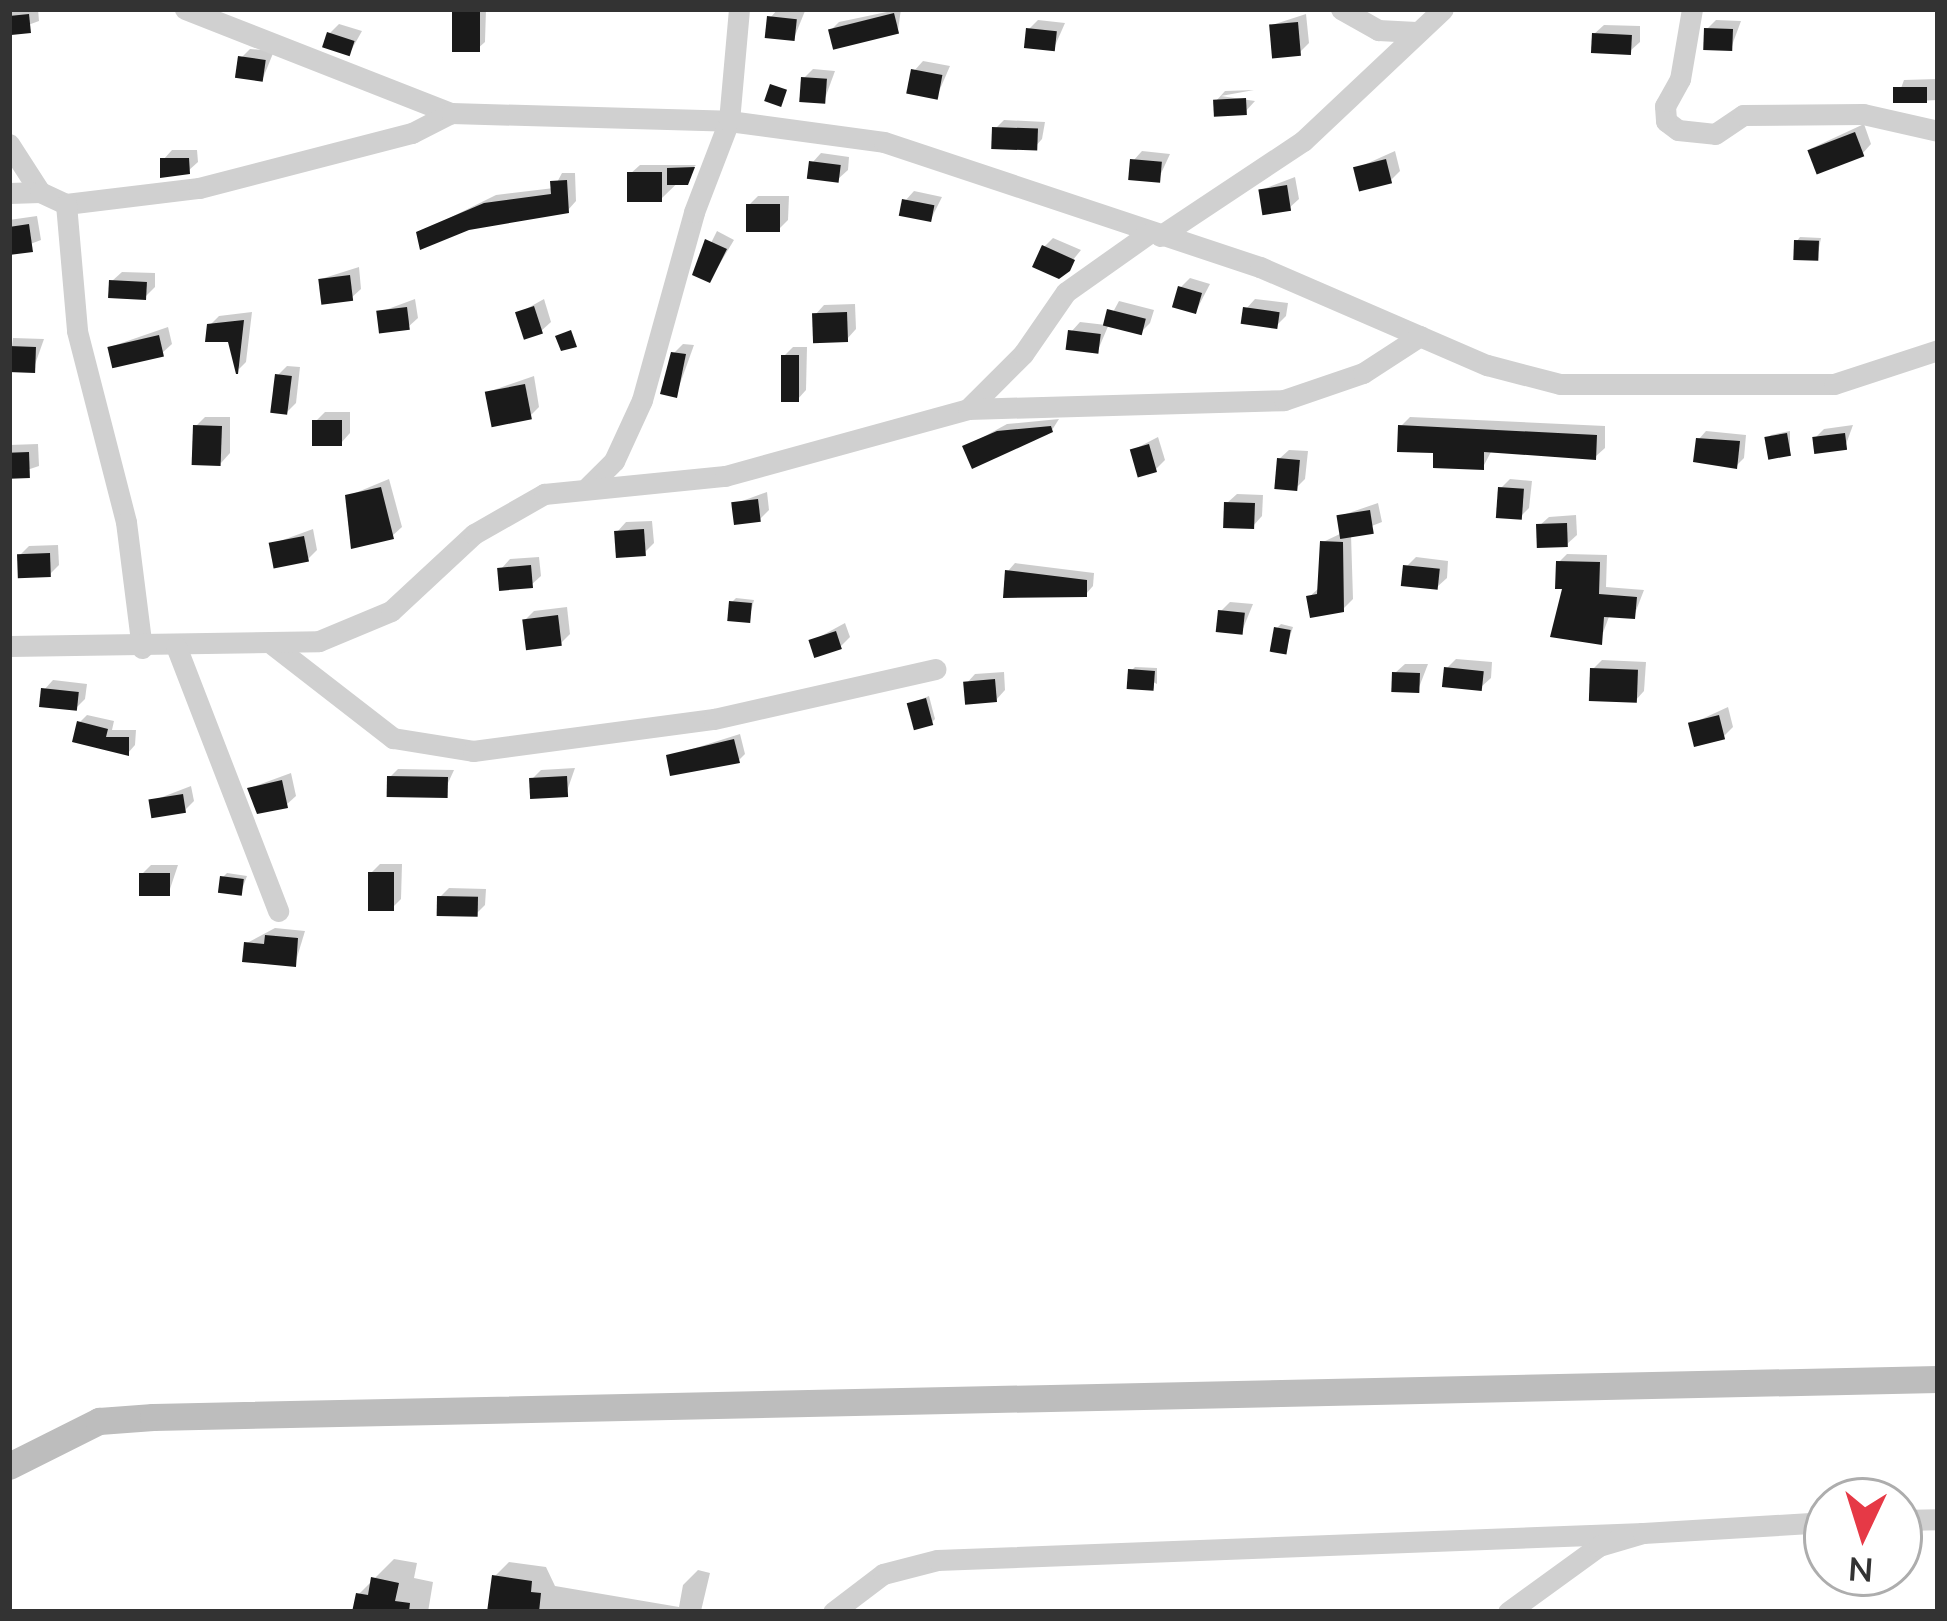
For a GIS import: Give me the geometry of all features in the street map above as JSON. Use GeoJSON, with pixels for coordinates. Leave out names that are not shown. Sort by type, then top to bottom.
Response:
{"type":"FeatureCollection","features":[{"type":"Feature","properties":{"kind":"street"},"geometry":{"type":"LineString","coordinates":[[184,9],[451,113],[729,122],[884,142],[1280,275],[1487,365],[1590,386],[1834,384],[1938,350]]}},
{"type":"Feature","properties":{"kind":"street"},"geometry":{"type":"LineString","coordinates":[[588,488],[614,461],[638,412],[694,212],[729,122],[739,9]]}},
{"type":"Feature","properties":{"kind":"street"},"geometry":{"type":"LineString","coordinates":[[1341,9],[1378,30],[1415,32]]}},
{"type":"Feature","properties":{"kind":"street"},"geometry":{"type":"LineString","coordinates":[[968,409],[1023,353],[1066,292],[1303,141],[1443,9]]}},
{"type":"Feature","properties":{"kind":"street"},"geometry":{"type":"LineString","coordinates":[[1692,9],[1679,79],[1666,106],[1666,121],[1678,130],[1714,134],[1743,115],[1863,114],[1938,131]]}},
{"type":"Feature","properties":{"kind":"street"},"geometry":{"type":"LineString","coordinates":[[9,193],[40,193],[66,203],[199,188],[412,133],[451,113]]}},
{"type":"Feature","properties":{"kind":"street"},"geometry":{"type":"LineString","coordinates":[[9,144],[40,193]]}},
{"type":"Feature","properties":{"kind":"street"},"geometry":{"type":"LineString","coordinates":[[66,203],[77,331],[126,521],[142,648]]}},
{"type":"Feature","properties":{"kind":"street"},"geometry":{"type":"LineString","coordinates":[[9,646],[273,645],[367,626],[501,513],[588,488],[746,472],[968,409],[1285,400],[1363,373],[1420,336]]}},
{"type":"Feature","properties":{"kind":"street"},"geometry":{"type":"LineString","coordinates":[[273,645],[393,738],[473,752],[714,719],[935,669]]}},
{"type":"Feature","properties":{"kind":"street"},"geometry":{"type":"LineString","coordinates":[[176,646],[278,911]]}},
{"type":"Feature","properties":{"kind":"street"},"geometry":{"type":"LineString","coordinates":[[9,1466],[99,1421],[199,1415],[1938,1379]]}},
{"type":"Feature","properties":{"kind":"street"},"geometry":{"type":"LineString","coordinates":[[833,1612],[883,1574],[937,1561],[1803,1523]]}},
{"type":"Feature","properties":{"kind":"street"},"geometry":{"type":"LineString","coordinates":[[1508,1612],[1565,1563],[1642,1533]]}},
{"type":"Feature","properties":{"kind":"building"},"geometry":{"type":"Polygon","coordinates":[[[452,9],[480,9],[480,52],[452,52],[452,9]]]}},
{"type":"Feature","properties":{"kind":"building"},"geometry":{"type":"Polygon","coordinates":[[[894,13],[899,33],[833,50],[828,29],[894,13]]]}},
{"type":"Feature","properties":{"kind":"building"},"geometry":{"type":"Polygon","coordinates":[[[29,14],[31,33],[11,35],[9,16],[29,14]]]}},
{"type":"Feature","properties":{"kind":"building"},"geometry":{"type":"Polygon","coordinates":[[[767,16],[797,19],[795,41],[765,38],[767,16]]]}},
{"type":"Feature","properties":{"kind":"building"},"geometry":{"type":"Polygon","coordinates":[[[1298,22],[1301,56],[1272,58],[1269,25],[1298,22]]]}},
{"type":"Feature","properties":{"kind":"building"},"geometry":{"type":"Polygon","coordinates":[[[1026,28],[1057,31],[1055,51],[1024,48],[1026,28]]]}},
{"type":"Feature","properties":{"kind":"building"},"geometry":{"type":"Polygon","coordinates":[[[1704,28],[1733,29],[1732,51],[1703,50],[1704,28]]]}},
{"type":"Feature","properties":{"kind":"building"},"geometry":{"type":"Polygon","coordinates":[[[327,32],[355,41],[350,56],[322,47],[327,32]]]}},
{"type":"Feature","properties":{"kind":"building"},"geometry":{"type":"Polygon","coordinates":[[[1592,33],[1632,35],[1631,55],[1591,53],[1592,33]]]}},
{"type":"Feature","properties":{"kind":"building"},"geometry":{"type":"Polygon","coordinates":[[[238,56],[266,60],[263,82],[235,78],[238,56]]]}},
{"type":"Feature","properties":{"kind":"building"},"geometry":{"type":"Polygon","coordinates":[[[911,69],[942,75],[938,100],[906,94],[911,69]]]}},
{"type":"Feature","properties":{"kind":"building"},"geometry":{"type":"Polygon","coordinates":[[[801,77],[827,79],[825,104],[799,102],[801,77]]]}},
{"type":"Feature","properties":{"kind":"building"},"geometry":{"type":"Polygon","coordinates":[[[770,84],[787,90],[781,107],[764,101],[770,84]]]}},
{"type":"Feature","properties":{"kind":"building"},"geometry":{"type":"Polygon","coordinates":[[[1893,87],[1927,87],[1927,103],[1893,103],[1893,87]]]}},
{"type":"Feature","properties":{"kind":"building"},"geometry":{"type":"Polygon","coordinates":[[[1246,98],[1247,115],[1214,117],[1213,100],[1246,98]]]}},
{"type":"Feature","properties":{"kind":"building"},"geometry":{"type":"Polygon","coordinates":[[[992,127],[1038,129],[1037,151],[991,149],[992,127]]]}},
{"type":"Feature","properties":{"kind":"building"},"geometry":{"type":"Polygon","coordinates":[[[1855,132],[1864,156],[1817,175],[1807,150],[1855,132]]]}},
{"type":"Feature","properties":{"kind":"building"},"geometry":{"type":"Polygon","coordinates":[[[160,158],[189,158],[190,174],[160,178],[160,158]]]}},
{"type":"Feature","properties":{"kind":"building"},"geometry":{"type":"Polygon","coordinates":[[[1130,159],[1162,162],[1160,183],[1128,180],[1130,159]]]}},
{"type":"Feature","properties":{"kind":"building"},"geometry":{"type":"Polygon","coordinates":[[[1386,159],[1392,183],[1359,191],[1353,167],[1386,159]]]}},
{"type":"Feature","properties":{"kind":"building"},"geometry":{"type":"Polygon","coordinates":[[[809,161],[841,165],[839,183],[807,179],[809,161]]]}},
{"type":"Feature","properties":{"kind":"building"},"geometry":{"type":"Polygon","coordinates":[[[695,167],[688,185],[667,185],[667,168],[695,167]]]}},
{"type":"Feature","properties":{"kind":"building"},"geometry":{"type":"Polygon","coordinates":[[[627,172],[662,172],[662,202],[627,202],[627,172]]]}},
{"type":"Feature","properties":{"kind":"building"},"geometry":{"type":"Polygon","coordinates":[[[567,180],[569,213],[469,230],[420,250],[416,232],[484,203],[551,194],[550,181],[567,180]]]}},
{"type":"Feature","properties":{"kind":"building"},"geometry":{"type":"Polygon","coordinates":[[[1287,185],[1291,211],[1262,215],[1258,190],[1287,185]]]}},
{"type":"Feature","properties":{"kind":"building"},"geometry":{"type":"Polygon","coordinates":[[[902,199],[934,205],[931,222],[899,216],[902,199]]]}},
{"type":"Feature","properties":{"kind":"building"},"geometry":{"type":"Polygon","coordinates":[[[746,204],[780,204],[780,232],[746,232],[746,204]]]}},
{"type":"Feature","properties":{"kind":"building"},"geometry":{"type":"Polygon","coordinates":[[[29,224],[33,252],[9,255],[9,227],[29,224]]]}},
{"type":"Feature","properties":{"kind":"building"},"geometry":{"type":"Polygon","coordinates":[[[705,239],[727,249],[710,283],[692,275],[705,239]]]}},
{"type":"Feature","properties":{"kind":"building"},"geometry":{"type":"Polygon","coordinates":[[[1794,240],[1819,241],[1818,261],[1793,260],[1794,240]]]}},
{"type":"Feature","properties":{"kind":"building"},"geometry":{"type":"Polygon","coordinates":[[[1042,245],[1075,260],[1070,271],[1059,279],[1032,267],[1042,245]]]}},
{"type":"Feature","properties":{"kind":"building"},"geometry":{"type":"Polygon","coordinates":[[[350,275],[353,301],[321,305],[318,279],[350,275]]]}},
{"type":"Feature","properties":{"kind":"building"},"geometry":{"type":"Polygon","coordinates":[[[109,280],[147,282],[146,300],[108,298],[109,280]]]}},
{"type":"Feature","properties":{"kind":"building"},"geometry":{"type":"Polygon","coordinates":[[[1178,286],[1202,293],[1196,314],[1172,307],[1178,286]]]}},
{"type":"Feature","properties":{"kind":"building"},"geometry":{"type":"Polygon","coordinates":[[[534,306],[543,334],[524,340],[515,312],[534,306]]]}},
{"type":"Feature","properties":{"kind":"building"},"geometry":{"type":"Polygon","coordinates":[[[407,307],[410,330],[379,334],[376,311],[407,307]]]}},
{"type":"Feature","properties":{"kind":"building"},"geometry":{"type":"Polygon","coordinates":[[[1243,307],[1280,312],[1277,329],[1241,324],[1243,307]]]}},
{"type":"Feature","properties":{"kind":"building"},"geometry":{"type":"Polygon","coordinates":[[[1107,309],[1146,319],[1142,335],[1103,325],[1107,309]]]}},
{"type":"Feature","properties":{"kind":"building"},"geometry":{"type":"Polygon","coordinates":[[[847,312],[848,342],[813,343],[812,313],[847,312]]]}},
{"type":"Feature","properties":{"kind":"building"},"geometry":{"type":"Polygon","coordinates":[[[244,320],[236,374],[228,342],[205,342],[207,324],[244,320]]]}},
{"type":"Feature","properties":{"kind":"building"},"geometry":{"type":"Polygon","coordinates":[[[571,330],[577,347],[561,351],[555,336],[571,330]]]}},
{"type":"Feature","properties":{"kind":"building"},"geometry":{"type":"Polygon","coordinates":[[[1068,330],[1101,334],[1098,354],[1066,350],[1068,330]]]}},
{"type":"Feature","properties":{"kind":"building"},"geometry":{"type":"Polygon","coordinates":[[[159,335],[164,356],[112,368],[107,347],[159,335]]]}},
{"type":"Feature","properties":{"kind":"building"},"geometry":{"type":"Polygon","coordinates":[[[9,346],[36,347],[35,373],[9,372],[9,346]]]}},
{"type":"Feature","properties":{"kind":"building"},"geometry":{"type":"Polygon","coordinates":[[[671,352],[686,354],[677,398],[660,394],[671,352]]]}},
{"type":"Feature","properties":{"kind":"building"},"geometry":{"type":"Polygon","coordinates":[[[781,355],[799,355],[799,402],[781,402],[781,355]]]}},
{"type":"Feature","properties":{"kind":"building"},"geometry":{"type":"Polygon","coordinates":[[[275,374],[292,376],[287,415],[270,413],[275,374]]]}},
{"type":"Feature","properties":{"kind":"building"},"geometry":{"type":"Polygon","coordinates":[[[525,384],[532,419],[492,427],[485,392],[525,384]]]}},
{"type":"Feature","properties":{"kind":"building"},"geometry":{"type":"Polygon","coordinates":[[[312,420],[342,420],[342,446],[312,446],[312,420]]]}},
{"type":"Feature","properties":{"kind":"building"},"geometry":{"type":"Polygon","coordinates":[[[193,425],[222,426],[221,466],[192,465],[193,425]]]}},
{"type":"Feature","properties":{"kind":"building"},"geometry":{"type":"Polygon","coordinates":[[[1398,425],[1597,435],[1596,460],[1484,452],[1484,470],[1433,468],[1433,453],[1397,452],[1398,425]]]}},
{"type":"Feature","properties":{"kind":"building"},"geometry":{"type":"Polygon","coordinates":[[[1051,426],[1053,432],[972,469],[962,446],[997,431],[1051,426]]]}},
{"type":"Feature","properties":{"kind":"building"},"geometry":{"type":"Polygon","coordinates":[[[1787,433],[1791,456],[1768,460],[1764,437],[1787,433]]]}},
{"type":"Feature","properties":{"kind":"building"},"geometry":{"type":"Polygon","coordinates":[[[1845,433],[1847,450],[1814,454],[1812,437],[1845,433]]]}},
{"type":"Feature","properties":{"kind":"building"},"geometry":{"type":"Polygon","coordinates":[[[1696,438],[1740,441],[1737,469],[1693,462],[1696,438]]]}},
{"type":"Feature","properties":{"kind":"building"},"geometry":{"type":"Polygon","coordinates":[[[1149,444],[1157,472],[1138,477],[1130,450],[1149,444]]]}},
{"type":"Feature","properties":{"kind":"building"},"geometry":{"type":"Polygon","coordinates":[[[29,452],[30,478],[10,479],[9,453],[29,452]]]}},
{"type":"Feature","properties":{"kind":"building"},"geometry":{"type":"Polygon","coordinates":[[[1277,458],[1300,460],[1297,491],[1274,489],[1277,458]]]}},
{"type":"Feature","properties":{"kind":"building"},"geometry":{"type":"Polygon","coordinates":[[[381,487],[394,539],[351,549],[345,495],[381,487]]]}},
{"type":"Feature","properties":{"kind":"building"},"geometry":{"type":"Polygon","coordinates":[[[1498,487],[1524,489],[1522,520],[1496,518],[1498,487]]]}},
{"type":"Feature","properties":{"kind":"building"},"geometry":{"type":"Polygon","coordinates":[[[758,499],[761,522],[734,525],[731,502],[758,499]]]}},
{"type":"Feature","properties":{"kind":"building"},"geometry":{"type":"Polygon","coordinates":[[[1224,502],[1255,503],[1254,529],[1223,528],[1224,502]]]}},
{"type":"Feature","properties":{"kind":"building"},"geometry":{"type":"Polygon","coordinates":[[[1370,510],[1374,534],[1340,539],[1336,515],[1370,510]]]}},
{"type":"Feature","properties":{"kind":"building"},"geometry":{"type":"Polygon","coordinates":[[[1567,523],[1568,547],[1537,548],[1536,524],[1567,523]]]}},
{"type":"Feature","properties":{"kind":"building"},"geometry":{"type":"Polygon","coordinates":[[[644,529],[646,556],[616,558],[614,531],[644,529]]]}},
{"type":"Feature","properties":{"kind":"building"},"geometry":{"type":"Polygon","coordinates":[[[304,536],[309,562],[274,568],[269,543],[304,536]]]}},
{"type":"Feature","properties":{"kind":"building"},"geometry":{"type":"Polygon","coordinates":[[[1320,541],[1343,542],[1344,612],[1310,618],[1306,596],[1317,594],[1320,541]]]}},
{"type":"Feature","properties":{"kind":"building"},"geometry":{"type":"Polygon","coordinates":[[[50,553],[51,577],[18,578],[17,554],[50,553]]]}},
{"type":"Feature","properties":{"kind":"building"},"geometry":{"type":"Polygon","coordinates":[[[1556,561],[1600,562],[1599,594],[1637,597],[1635,619],[1604,617],[1602,645],[1550,637],[1562,589],[1555,589],[1556,561]]]}},
{"type":"Feature","properties":{"kind":"building"},"geometry":{"type":"Polygon","coordinates":[[[531,565],[533,588],[499,591],[497,568],[531,565]]]}},
{"type":"Feature","properties":{"kind":"building"},"geometry":{"type":"Polygon","coordinates":[[[1403,565],[1440,569],[1438,590],[1401,586],[1403,565]]]}},
{"type":"Feature","properties":{"kind":"building"},"geometry":{"type":"Polygon","coordinates":[[[1005,570],[1087,580],[1087,597],[1003,598],[1005,570]]]}},
{"type":"Feature","properties":{"kind":"building"},"geometry":{"type":"Polygon","coordinates":[[[729,601],[752,603],[750,623],[727,621],[729,601]]]}},
{"type":"Feature","properties":{"kind":"building"},"geometry":{"type":"Polygon","coordinates":[[[1218,610],[1245,613],[1243,635],[1216,632],[1218,610]]]}},
{"type":"Feature","properties":{"kind":"building"},"geometry":{"type":"Polygon","coordinates":[[[558,615],[562,646],[526,650],[522,619],[558,615]]]}},
{"type":"Feature","properties":{"kind":"building"},"geometry":{"type":"Polygon","coordinates":[[[1274,627],[1291,630],[1286,655],[1270,652],[1274,627]]]}},
{"type":"Feature","properties":{"kind":"building"},"geometry":{"type":"Polygon","coordinates":[[[836,631],[842,649],[814,658],[808,640],[836,631]]]}},
{"type":"Feature","properties":{"kind":"building"},"geometry":{"type":"Polygon","coordinates":[[[1444,667],[1484,671],[1482,691],[1442,687],[1444,667]]]}},
{"type":"Feature","properties":{"kind":"building"},"geometry":{"type":"Polygon","coordinates":[[[1590,668],[1638,670],[1637,703],[1589,701],[1590,668]]]}},
{"type":"Feature","properties":{"kind":"building"},"geometry":{"type":"Polygon","coordinates":[[[1128,669],[1155,671],[1154,691],[1127,689],[1128,669]]]}},
{"type":"Feature","properties":{"kind":"building"},"geometry":{"type":"Polygon","coordinates":[[[1392,672],[1420,673],[1419,693],[1391,692],[1392,672]]]}},
{"type":"Feature","properties":{"kind":"building"},"geometry":{"type":"Polygon","coordinates":[[[995,679],[997,702],[965,705],[963,682],[995,679]]]}},
{"type":"Feature","properties":{"kind":"building"},"geometry":{"type":"Polygon","coordinates":[[[41,688],[79,692],[77,711],[39,707],[41,688]]]}},
{"type":"Feature","properties":{"kind":"building"},"geometry":{"type":"Polygon","coordinates":[[[926,698],[933,725],[914,730],[907,703],[926,698]]]}},
{"type":"Feature","properties":{"kind":"building"},"geometry":{"type":"Polygon","coordinates":[[[1719,715],[1725,739],[1694,747],[1688,723],[1719,715]]]}},
{"type":"Feature","properties":{"kind":"building"},"geometry":{"type":"Polygon","coordinates":[[[77,721],[108,729],[106,737],[129,737],[129,756],[72,742],[77,721]]]}},
{"type":"Feature","properties":{"kind":"building"},"geometry":{"type":"Polygon","coordinates":[[[734,739],[740,763],[670,776],[666,755],[734,739]]]}},
{"type":"Feature","properties":{"kind":"building"},"geometry":{"type":"Polygon","coordinates":[[[387,776],[448,777],[448,798],[387,797],[387,776]]]}},
{"type":"Feature","properties":{"kind":"building"},"geometry":{"type":"Polygon","coordinates":[[[567,776],[568,797],[530,799],[529,778],[567,776]]]}},
{"type":"Feature","properties":{"kind":"building"},"geometry":{"type":"Polygon","coordinates":[[[282,780],[288,808],[257,814],[247,788],[282,780]]]}},
{"type":"Feature","properties":{"kind":"building"},"geometry":{"type":"Polygon","coordinates":[[[183,794],[186,813],[151,818],[148,799],[183,794]]]}},
{"type":"Feature","properties":{"kind":"building"},"geometry":{"type":"Polygon","coordinates":[[[368,872],[394,872],[394,911],[368,911],[368,872]]]}},
{"type":"Feature","properties":{"kind":"building"},"geometry":{"type":"Polygon","coordinates":[[[139,873],[170,873],[170,896],[139,896],[139,873]]]}},
{"type":"Feature","properties":{"kind":"building"},"geometry":{"type":"Polygon","coordinates":[[[220,876],[244,879],[242,896],[218,893],[220,876]]]}},
{"type":"Feature","properties":{"kind":"building"},"geometry":{"type":"Polygon","coordinates":[[[437,896],[478,897],[478,917],[437,916],[437,896]]]}},
{"type":"Feature","properties":{"kind":"building"},"geometry":{"type":"Polygon","coordinates":[[[265,935],[298,938],[296,967],[242,962],[244,942],[264,944],[265,935]]]}},
{"type":"Feature","properties":{"kind":"building"},"geometry":{"type":"Polygon","coordinates":[[[492,1575],[532,1581],[531,1592],[541,1593],[539,1612],[487,1612],[492,1575]]]}},
{"type":"Feature","properties":{"kind":"building"},"geometry":{"type":"Polygon","coordinates":[[[371,1577],[399,1583],[395,1601],[410,1603],[409,1612],[352,1612],[356,1593],[368,1595],[371,1577]]]}}]}
